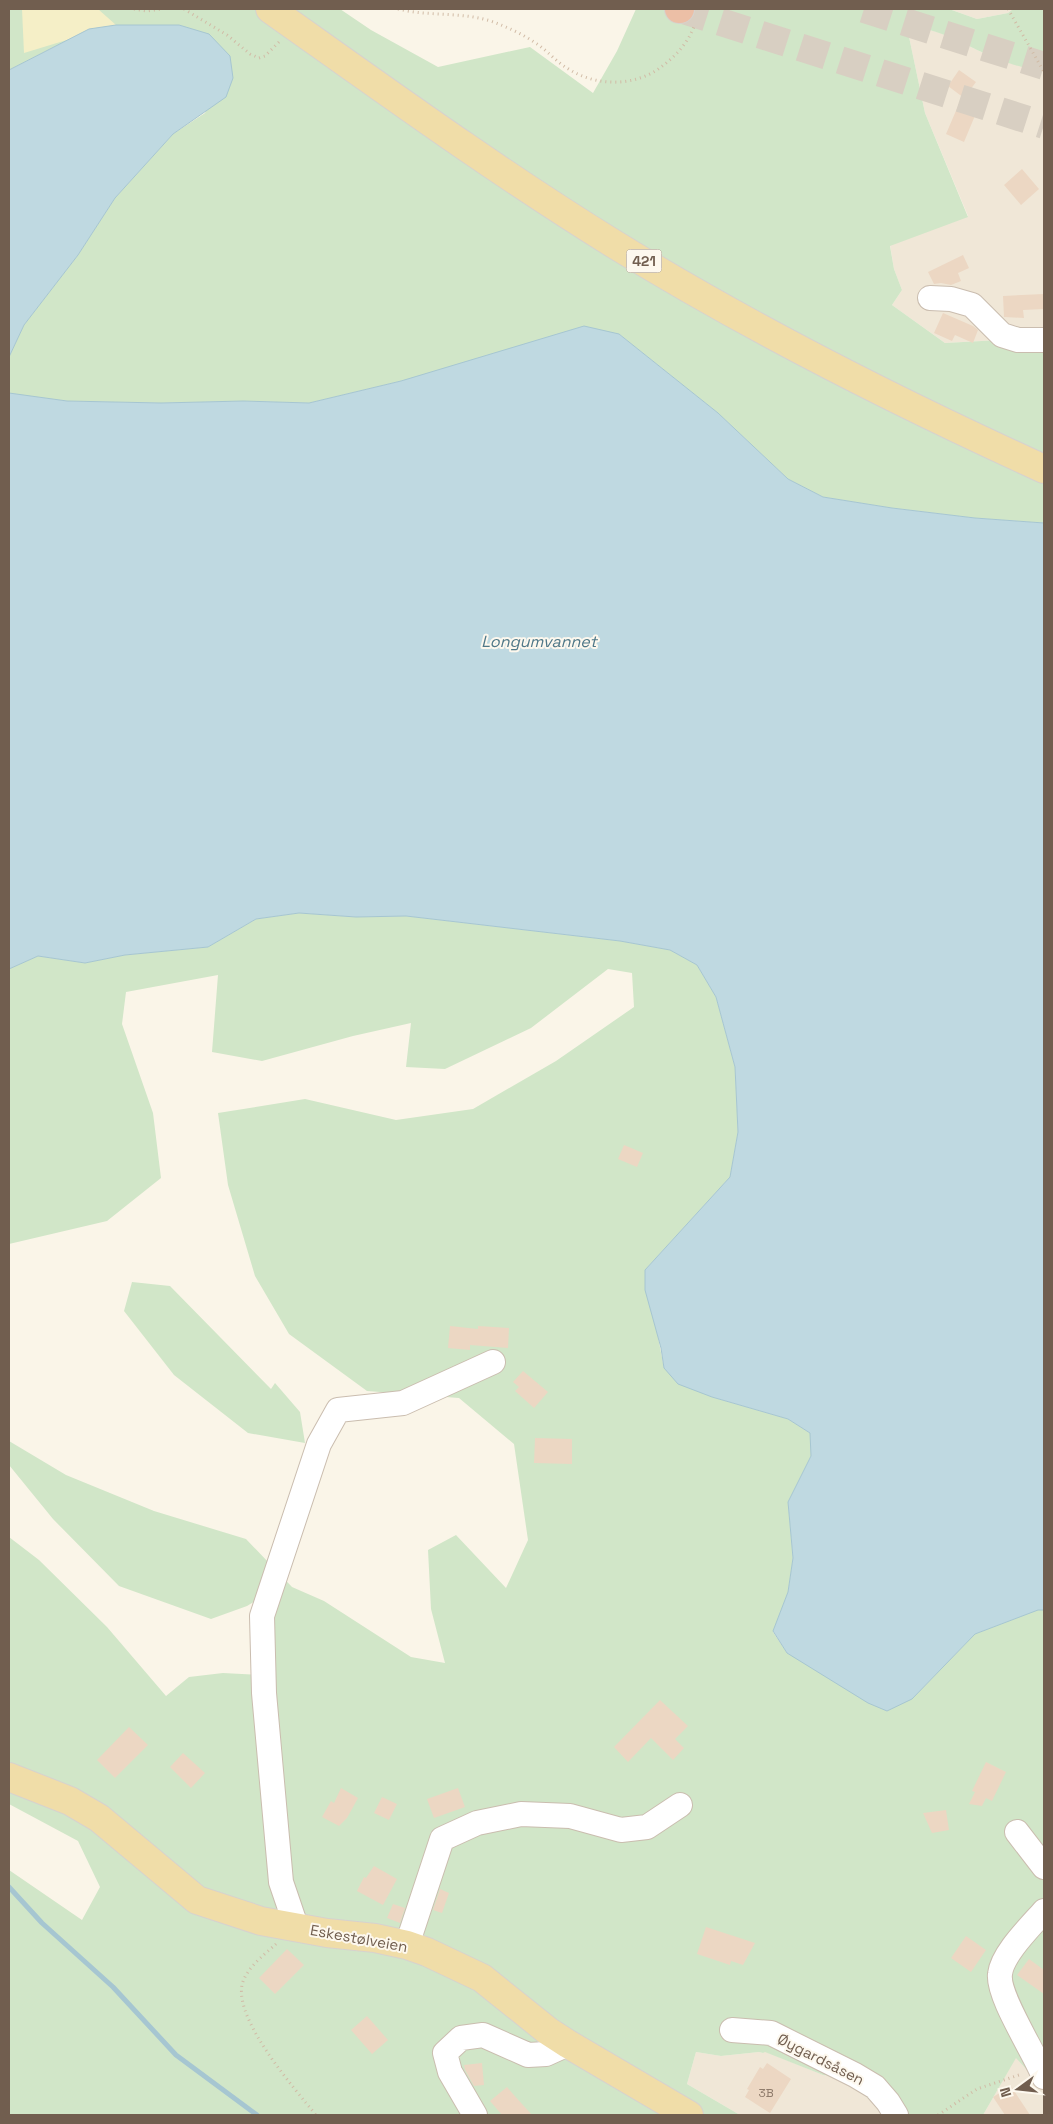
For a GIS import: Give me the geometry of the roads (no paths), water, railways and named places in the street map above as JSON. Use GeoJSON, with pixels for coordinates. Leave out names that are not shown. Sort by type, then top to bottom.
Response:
{"type":"FeatureCollection","features":[{"type":"Feature","properties":{"kind":"main road","name":"421"},"geometry":{"type":"LineString","coordinates":[[270,9],[409,107],[614,244],[746,322],[847,376],[943,423],[1044,469]]}},
{"type":"Feature","properties":{"kind":"main road","name":"421"},"geometry":{"type":"LineString","coordinates":[[287,9],[488,148],[620,234],[752,312],[852,366],[1044,457]]}},
{"type":"Feature","properties":{"kind":"main road","name":"Eskestølveien"},"geometry":{"type":"LineString","coordinates":[[13,1774],[70,1801],[99,1818],[197,1900],[261,1921],[327,1933],[375,1938],[407,1945],[427,1952],[482,1978],[568,2044],[689,2115]]}},
{"type":"Feature","properties":{"kind":"street"},"geometry":{"type":"LineString","coordinates":[[930,298],[951,299],[972,304],[1002,335],[1018,340],[1041,340]]}},
{"type":"Feature","properties":{"kind":"street"},"geometry":{"type":"LineString","coordinates":[[296,1926],[281,1882],[264,1693],[262,1616],[319,1444],[338,1410],[403,1403],[493,1362]]}},
{"type":"Feature","properties":{"kind":"street"},"geometry":{"type":"LineString","coordinates":[[407,1945],[442,1839],[477,1823],[520,1814],[570,1816],[621,1830],[647,1827],[680,1805]]}},
{"type":"Feature","properties":{"kind":"street"},"geometry":{"type":"LineString","coordinates":[[1017,1832],[1044,1867]]}},
{"type":"Feature","properties":{"kind":"street"},"geometry":{"type":"LineString","coordinates":[[1042,2072],[1002,1992],[1000,1974],[1006,1958],[1044,1911]]}},
{"type":"Feature","properties":{"kind":"street","name":"Øygardsåsen"},"geometry":{"type":"LineString","coordinates":[[732,2030],[770,2033],[855,2075],[875,2087],[896,2115]]}},
{"type":"Feature","properties":{"kind":"street"},"geometry":{"type":"LineString","coordinates":[[475,2115],[450,2072],[445,2053],[461,2038],[483,2035],[528,2055],[546,2054],[568,2044]]}},
{"type":"Feature","properties":{"kind":"water"},"geometry":{"type":"Polygon","coordinates":[[[116,25],[179,25],[209,34],[230,56],[233,78],[226,97],[173,134],[115,198],[78,255],[24,325],[9,357],[9,70],[89,29],[116,25]]]}},
{"type":"Feature","properties":{"kind":"water","name":"Longumvannet"},"geometry":{"type":"Polygon","coordinates":[[[584,326],[619,334],[718,413],[788,479],[823,497],[975,518],[1044,523],[1044,1610],[1038,1610],[975,1634],[912,1699],[887,1711],[868,1703],[787,1653],[773,1631],[788,1592],[793,1558],[788,1502],[811,1456],[810,1433],[788,1419],[712,1397],[678,1384],[664,1368],[661,1348],[645,1290],[645,1270],[730,1177],[738,1132],[735,1067],[716,997],[697,965],[670,950],[620,941],[406,916],[356,917],[299,913],[256,919],[208,947],[125,955],[85,963],[38,956],[9,969],[9,393],[67,401],[309,403],[401,381],[584,326]]]}},
{"type":"Feature","properties":{"kind":"waterway"},"geometry":{"type":"LineString","coordinates":[[9,1887],[42,1923],[113,1987],[176,2055],[257,2115]]}},
{"type":"Feature","properties":{"kind":"tunnel"},"geometry":{"type":"LineString","coordinates":[[680,9],[1044,125]]}},
{"type":"Feature","properties":{"kind":"tunnel"},"geometry":{"type":"LineString","coordinates":[[864,9],[1044,66]]}}]}
